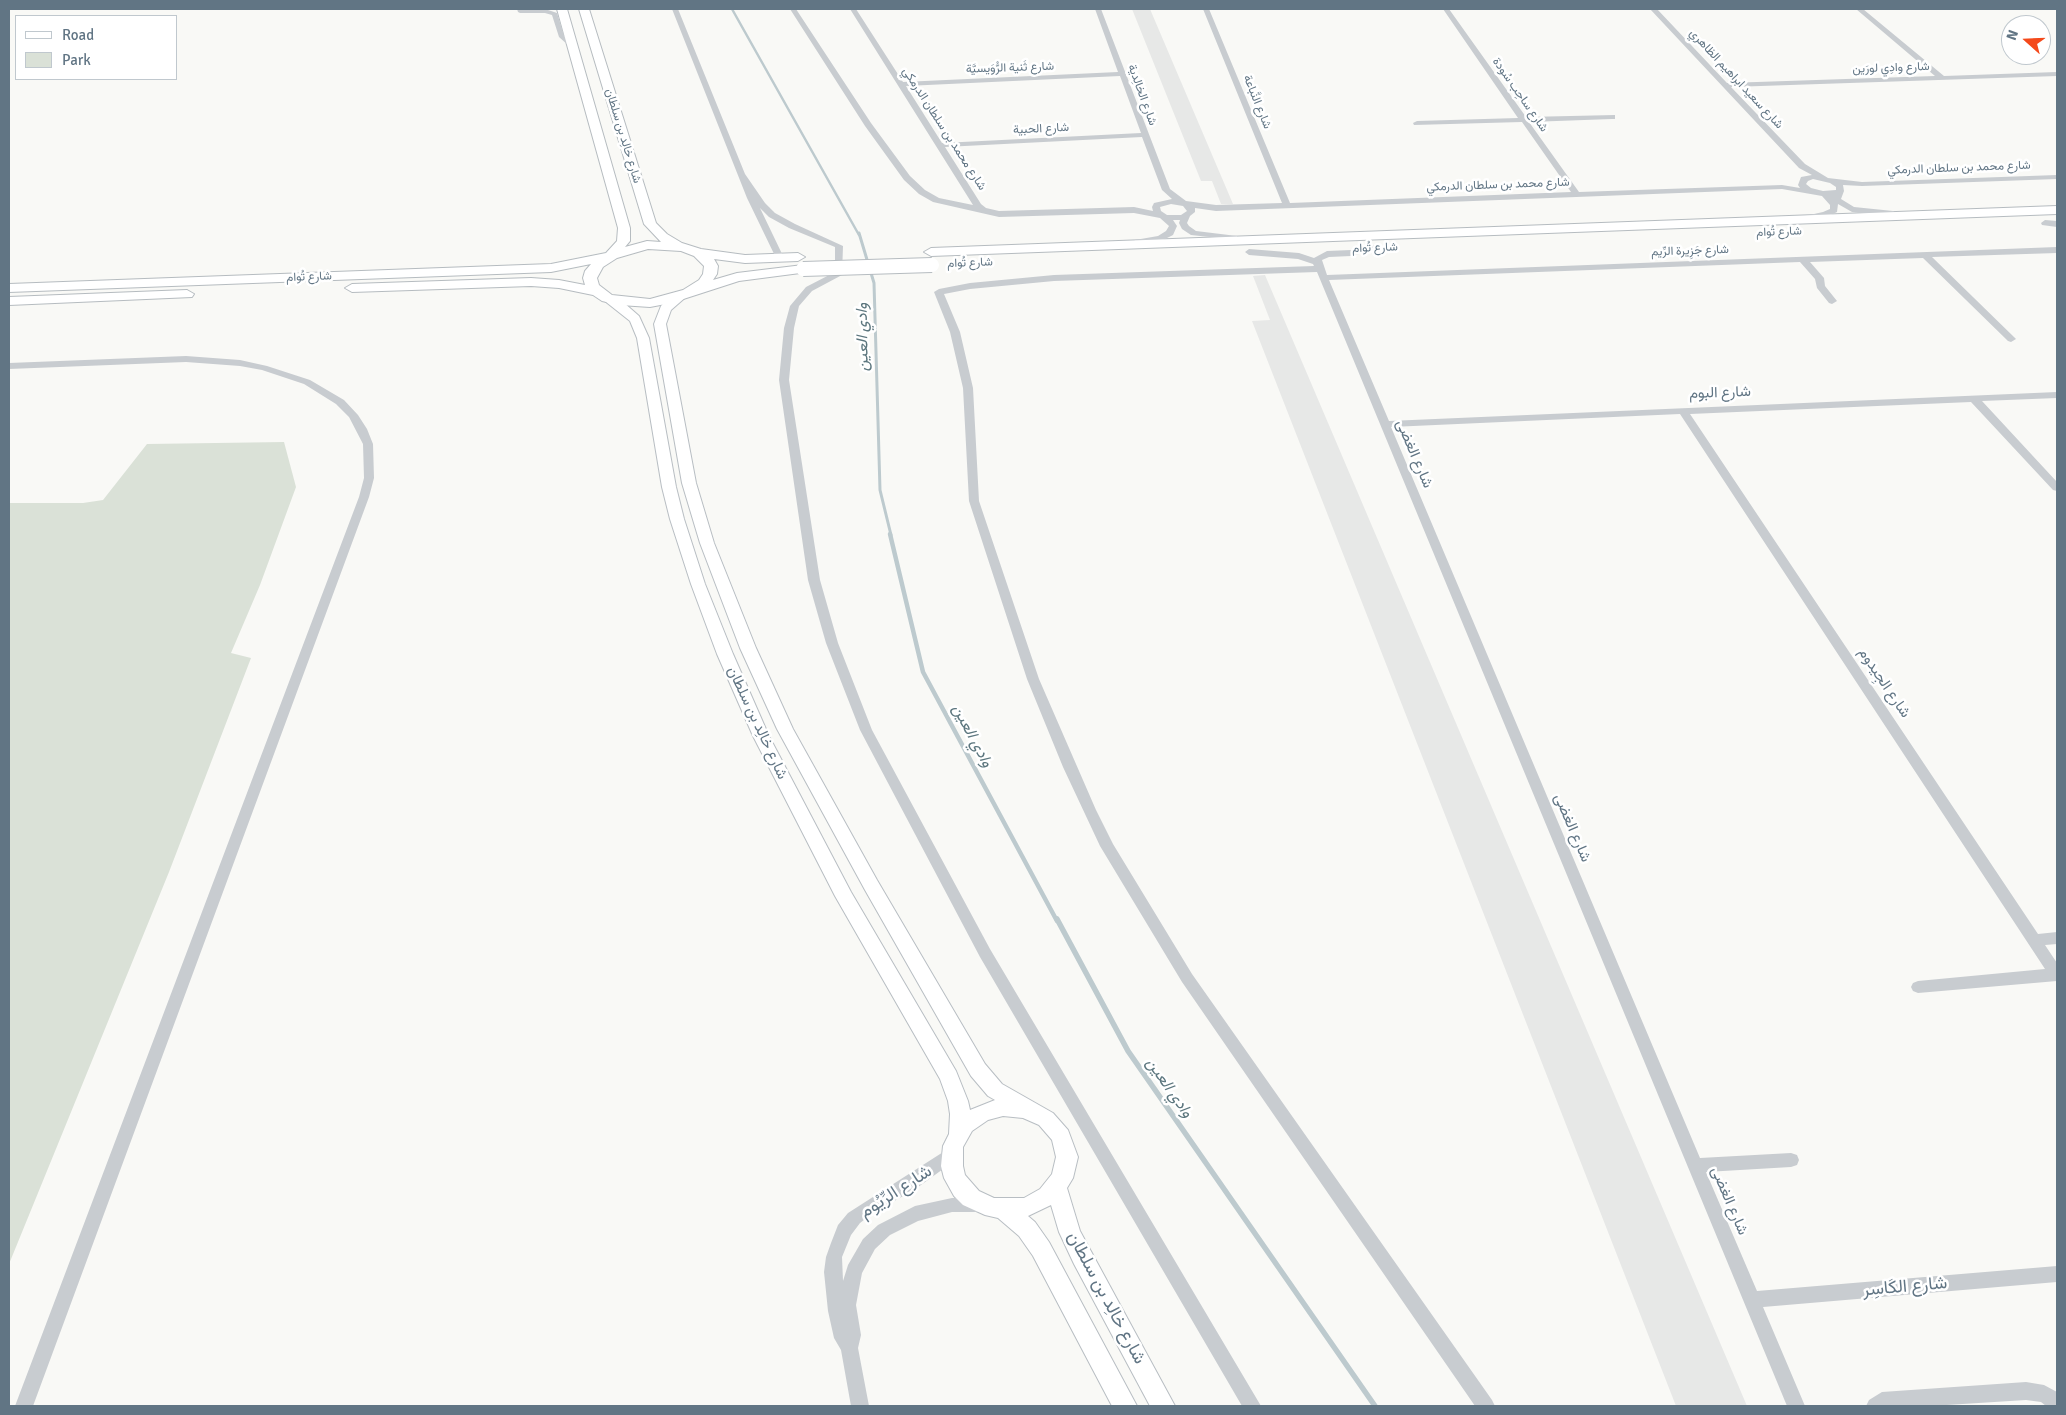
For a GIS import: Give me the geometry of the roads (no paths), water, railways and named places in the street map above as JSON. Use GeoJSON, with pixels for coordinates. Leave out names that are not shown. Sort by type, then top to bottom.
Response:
{"type":"FeatureCollection","features":[{"type":"Feature","properties":{"kind":"main road","name":"شارع خالِد بن سلطان"},"geometry":{"type":"LineString","coordinates":[[562,9],[624,228],[623,241],[610,256],[592,271],[590,278],[592,286],[602,295]]}},
{"type":"Feature","properties":{"kind":"main road","name":"شارع خالِد بن سلطان"},"geometry":{"type":"LineString","coordinates":[[584,9],[650,224],[662,237],[683,247]]}},
{"type":"Feature","properties":{"kind":"main road","name":"شارع تُوام"},"geometry":{"type":"LineString","coordinates":[[931,258],[1117,245],[2057,210]]}},
{"type":"Feature","properties":{"kind":"main road","name":"شارع تُوام"},"geometry":{"type":"LineString","coordinates":[[9,301],[531,282],[573,286],[620,301],[650,303],[737,277],[804,263],[931,258],[1249,252],[2053,223]]}},
{"type":"Feature","properties":{"kind":"main road"},"geometry":{"type":"LineString","coordinates":[[610,256],[647,246],[683,247]]}},
{"type":"Feature","properties":{"kind":"main road","name":"شارع تُوام"},"geometry":{"type":"LineString","coordinates":[[683,247],[699,253],[729,258],[780,258],[804,263]]}},
{"type":"Feature","properties":{"kind":"main road"},"geometry":{"type":"LineString","coordinates":[[688,293],[704,283],[710,274],[711,266],[707,259],[699,253]]}},
{"type":"Feature","properties":{"kind":"main road","name":"شارع تُوام"},"geometry":{"type":"LineString","coordinates":[[9,288],[544,268],[580,264],[610,256]]}},
{"type":"Feature","properties":{"kind":"street"},"geometry":{"type":"LineString","coordinates":[[520,9],[520,11],[534,10],[555,14],[561,36],[572,44]]}},
{"type":"Feature","properties":{"kind":"street"},"geometry":{"type":"LineString","coordinates":[[675,9],[751,198],[780,258]]}},
{"type":"Feature","properties":{"kind":"street"},"geometry":{"type":"LineString","coordinates":[[793,9],[868,124],[907,178],[922,192],[936,200],[983,210]]}},
{"type":"Feature","properties":{"kind":"street","name":"شارع محمد بن سلطان الدرمكي"},"geometry":{"type":"LineString","coordinates":[[853,9],[978,206],[983,210],[999,214],[1134,210],[1171,201],[1216,208],[1782,188],[1829,194],[1862,184]]}},
{"type":"Feature","properties":{"kind":"street","name":"شارع الخالِدية"},"geometry":{"type":"LineString","coordinates":[[1098,9],[1144,136],[1166,190],[1184,203]]}},
{"type":"Feature","properties":{"kind":"street","name":"شارع النَّباعة"},"geometry":{"type":"LineString","coordinates":[[1206,9],[1288,205]]}},
{"type":"Feature","properties":{"kind":"street","name":"شارع ساحِب سُودة"},"geometry":{"type":"LineString","coordinates":[[1446,9],[1576,194]]}},
{"type":"Feature","properties":{"kind":"street","name":"شارع سعيد ابراهيم الظاهري"},"geometry":{"type":"LineString","coordinates":[[1653,9],[1802,166],[1829,180]]}},
{"type":"Feature","properties":{"kind":"street"},"geometry":{"type":"LineString","coordinates":[[1860,9],[1942,78]]}},
{"type":"Feature","properties":{"kind":"street","name":"شارع ثَنية الرُّوَيسيَّة"},"geometry":{"type":"LineString","coordinates":[[900,84],[1121,74]]}},
{"type":"Feature","properties":{"kind":"street","name":"شارع وادِي لورَين"},"geometry":{"type":"LineString","coordinates":[[1725,85],[2057,74]]}},
{"type":"Feature","properties":{"kind":"street"},"geometry":{"type":"LineString","coordinates":[[1417,123],[1612,118]]}},
{"type":"Feature","properties":{"kind":"street","name":"شارع الحبية"},"geometry":{"type":"LineString","coordinates":[[940,145],[1144,136]]}},
{"type":"Feature","properties":{"kind":"street"},"geometry":{"type":"LineString","coordinates":[[1796,220],[1826,214],[1834,210],[1834,204],[1831,200],[1802,185],[1805,173],[1802,166]]}},
{"type":"Feature","properties":{"kind":"street"},"geometry":{"type":"LineString","coordinates":[[743,176],[762,205],[772,215],[792,226],[839,246],[839,273],[809,289],[795,306],[789,328],[784,380],[814,580],[832,643],[866,730],[985,953],[1252,1406]]}},
{"type":"Feature","properties":{"kind":"street","name":"شارع محمد بن سلطان الدرمكي"},"geometry":{"type":"LineString","coordinates":[[1782,188],[1814,177],[1862,184],[2057,178]]}},
{"type":"Feature","properties":{"kind":"street"},"geometry":{"type":"LineString","coordinates":[[1829,180],[1840,186],[1838,199],[1840,202],[1860,211],[1926,215]]}},
{"type":"Feature","properties":{"kind":"street"},"geometry":{"type":"LineString","coordinates":[[1117,245],[1153,240],[1170,233],[1173,226],[1155,210],[1166,190]]}},
{"type":"Feature","properties":{"kind":"street"},"geometry":{"type":"LineString","coordinates":[[1184,203],[1192,210],[1183,223],[1194,233],[1217,237],[1260,240]]}},
{"type":"Feature","properties":{"kind":"street","name":"شارع محمد بن سلطان الدرمكي"},"geometry":{"type":"LineString","coordinates":[[1134,210],[1174,218],[1216,208]]}},
{"type":"Feature","properties":{"kind":"street"},"geometry":{"type":"LineString","coordinates":[[1320,270],[1318,259],[1327,254],[1358,252],[1372,248]]}},
{"type":"Feature","properties":{"kind":"street","name":"شارع جَزِيرة الرِّيم"},"geometry":{"type":"LineString","coordinates":[[1486,1406],[1187,978],[1107,846],[1089,810],[1033,679],[974,501],[968,388],[955,332],[939,292],[970,286],[1054,278],[1194,272],[1802,260],[2057,250]]}},
{"type":"Feature","properties":{"kind":"street"},"geometry":{"type":"LineString","coordinates":[[1249,252],[1299,256],[1320,270]]}},
{"type":"Feature","properties":{"kind":"street"},"geometry":{"type":"LineString","coordinates":[[1925,255],[2011,339]]}},
{"type":"Feature","properties":{"kind":"street"},"geometry":{"type":"LineString","coordinates":[[1802,260],[1820,278],[1820,286],[1832,301]]}},
{"type":"Feature","properties":{"kind":"street","name":"شارع الغضى"},"geometry":{"type":"LineString","coordinates":[[1320,270],[1796,1406]]}},
{"type":"Feature","properties":{"kind":"street","name":"شارع خالِد بن سلطان"},"geometry":{"type":"LineString","coordinates":[[688,293],[671,302],[661,318],[661,330],[689,483],[707,543],[733,613],[785,729],[871,885],[978,1070],[995,1090],[1026,1109]]}},
{"type":"Feature","properties":{"kind":"street","name":"شارع خالِد بن سلطان"},"geometry":{"type":"LineString","coordinates":[[602,295],[619,305],[635,319],[643,338],[669,487],[677,520],[698,584],[725,654],[762,736],[844,896],[954,1088],[960,1114],[959,1134]]}},
{"type":"Feature","properties":{"kind":"street"},"geometry":{"type":"LineString","coordinates":[[9,366],[186,359],[222,361],[264,368],[307,382],[340,402],[362,429],[368,444],[370,461],[369,478],[364,497],[24,1406]]}},
{"type":"Feature","properties":{"kind":"street","name":"شارع البوم"},"geometry":{"type":"LineString","coordinates":[[1384,424],[2057,394]]}},
{"type":"Feature","properties":{"kind":"street"},"geometry":{"type":"LineString","coordinates":[[1973,398],[2057,488]]}},
{"type":"Feature","properties":{"kind":"street","name":"شارع الجِيدوم"},"geometry":{"type":"LineString","coordinates":[[1682,410],[2057,974]]}},
{"type":"Feature","properties":{"kind":"street"},"geometry":{"type":"LineString","coordinates":[[2035,940],[2057,938]]}},
{"type":"Feature","properties":{"kind":"street"},"geometry":{"type":"LineString","coordinates":[[1918,987],[2057,974]]}},
{"type":"Feature","properties":{"kind":"street"},"geometry":{"type":"LineString","coordinates":[[1009,1107],[1026,1109],[1037,1113],[1055,1126],[1065,1146],[1066,1168],[1056,1188],[1048,1196],[1027,1207],[993,1207],[962,1188],[955,1178],[952,1154],[959,1134],[973,1118],[993,1109],[1009,1107]]}},
{"type":"Feature","properties":{"kind":"street","name":"شارع الرِّيُوم"},"geometry":{"type":"LineString","coordinates":[[860,1406],[849,1348],[843,1338],[837,1311],[833,1272],[834,1257],[844,1230],[854,1218],[867,1208],[908,1185],[952,1154]]}},
{"type":"Feature","properties":{"kind":"street"},"geometry":{"type":"LineString","coordinates":[[1696,1165],[1791,1160]]}},
{"type":"Feature","properties":{"kind":"street","name":"شارع خالِد بن سلطان"},"geometry":{"type":"LineString","coordinates":[[1056,1188],[1070,1232],[1078,1249],[1163,1406]]}},
{"type":"Feature","properties":{"kind":"street","name":"شارع الرِّيُوم"},"geometry":{"type":"LineString","coordinates":[[849,1348],[852,1335],[847,1305],[849,1289],[854,1271],[869,1244],[884,1230],[914,1214],[932,1208],[952,1205],[993,1207]]}},
{"type":"Feature","properties":{"kind":"street","name":"شارع خالِد بن سلطان"},"geometry":{"type":"LineString","coordinates":[[993,1207],[1027,1229],[1041,1249],[1125,1406]]}},
{"type":"Feature","properties":{"kind":"street","name":"شارع الكَاسِر"},"geometry":{"type":"LineString","coordinates":[[1752,1300],[2057,1274]]}},
{"type":"Feature","properties":{"kind":"street"},"geometry":{"type":"LineString","coordinates":[[1875,1406],[1882,1401],[1934,1402],[2035,1391],[2044,1394],[2057,1403]]}},
{"type":"Feature","properties":{"kind":"waterway","name":"وادي العين"},"geometry":{"type":"LineString","coordinates":[[732,9],[859,235]]}},
{"type":"Feature","properties":{"kind":"waterway","name":"وادي العين"},"geometry":{"type":"LineString","coordinates":[[859,233],[874,283],[880,490],[891,535]]}},
{"type":"Feature","properties":{"kind":"waterway","name":"وادي العين"},"geometry":{"type":"LineString","coordinates":[[890,534],[923,672],[1057,921]]}},
{"type":"Feature","properties":{"kind":"waterway","name":"وادي العين"},"geometry":{"type":"LineString","coordinates":[[1057,919],[1128,1051],[1375,1406]]}}]}
